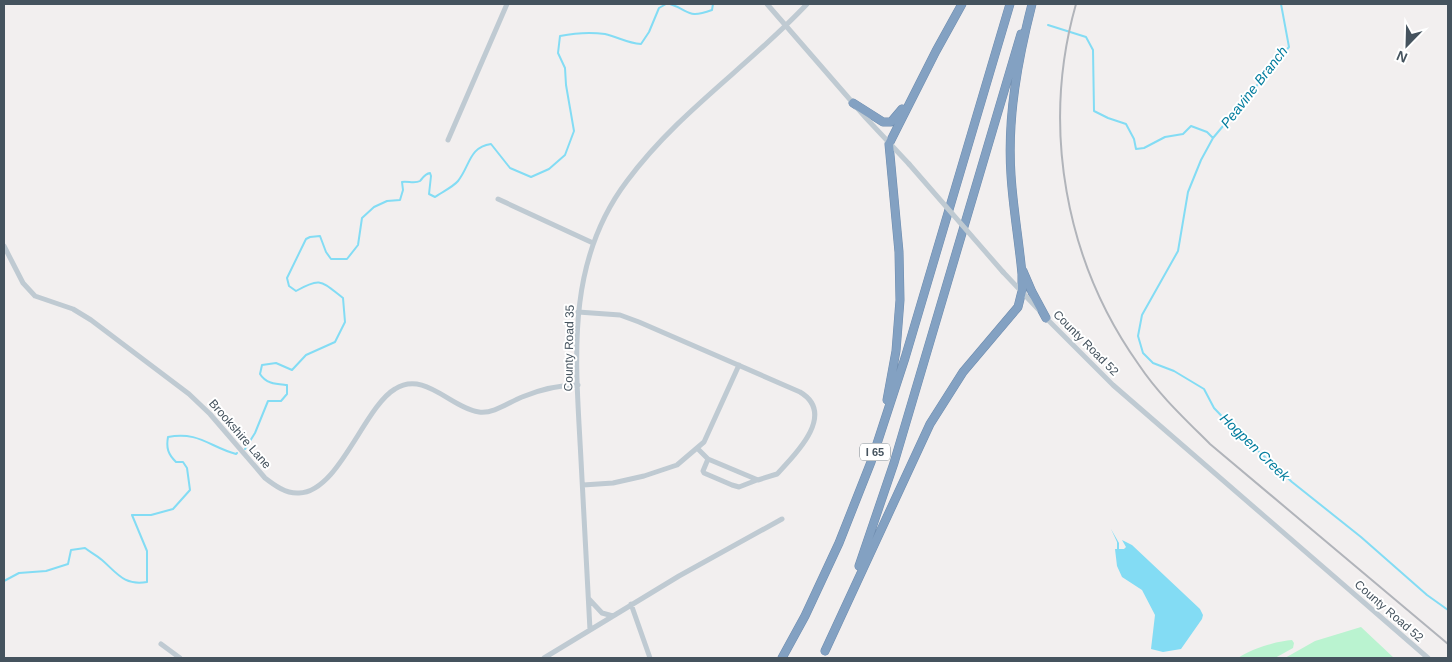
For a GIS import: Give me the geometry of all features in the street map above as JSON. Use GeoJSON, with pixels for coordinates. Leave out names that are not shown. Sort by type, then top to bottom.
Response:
{"type":"FeatureCollection","features":[{"type":"Feature","properties":{"kind":"highway"},"geometry":{"type":"LineString","coordinates":[[853,102],[883,122],[891,122],[899,114],[962,4]]}},
{"type":"Feature","properties":{"kind":"highway","name":"I 65"},"geometry":{"type":"LineString","coordinates":[[782,658],[814,598],[839,544],[871,462],[905,358],[1010,4]]}},
{"type":"Feature","properties":{"kind":"highway"},"geometry":{"type":"LineString","coordinates":[[823,655],[930,424],[957,380],[1018,307],[1022,291],[1021,262],[1011,174],[1011,128],[1018,67],[1031,4]]}},
{"type":"Feature","properties":{"kind":"highway","name":"I 65"},"geometry":{"type":"LineString","coordinates":[[823,655],[879,511],[1031,4]]}},
{"type":"Feature","properties":{"kind":"highway"},"geometry":{"type":"LineString","coordinates":[[871,462],[893,372],[900,300],[899,252],[889,144],[930,62]]}},
{"type":"Feature","properties":{"kind":"highway"},"geometry":{"type":"LineString","coordinates":[[1021,262],[1032,292],[1046,318]]}},
{"type":"Feature","properties":{"kind":"street"},"geometry":{"type":"LineString","coordinates":[[448,140],[507,4]]}},
{"type":"Feature","properties":{"kind":"street","name":"County Road 52"},"geometry":{"type":"LineString","coordinates":[[767,4],[889,144],[1046,318],[1119,390],[1428,658]]}},
{"type":"Feature","properties":{"kind":"street","name":"County Road 35"},"geometry":{"type":"LineString","coordinates":[[590,630],[577,333],[582,285],[593,243],[614,200],[647,156],[697,104],[807,4]]}},
{"type":"Feature","properties":{"kind":"street"},"geometry":{"type":"LineString","coordinates":[[498,199],[593,243]]}},
{"type":"Feature","properties":{"kind":"street","name":"Brookshire Lane"},"geometry":{"type":"LineString","coordinates":[[4,246],[23,283],[35,296],[78,312],[114,336],[200,404],[265,478],[292,493],[302,493],[322,481],[344,457],[384,398],[403,385],[414,383],[429,388],[466,407],[481,412],[492,410],[539,391],[578,385]]}},
{"type":"Feature","properties":{"kind":"street"},"geometry":{"type":"LineString","coordinates":[[578,312],[626,317],[806,395],[812,402],[814,424],[806,441],[777,474],[739,487],[704,473],[703,471],[708,459]]}},
{"type":"Feature","properties":{"kind":"street"},"geometry":{"type":"LineString","coordinates":[[583,485],[613,483],[644,476],[677,465],[704,442],[739,365]]}},
{"type":"Feature","properties":{"kind":"street"},"geometry":{"type":"LineString","coordinates":[[697,448],[708,459],[758,480]]}},
{"type":"Feature","properties":{"kind":"street"},"geometry":{"type":"LineString","coordinates":[[544,658],[631,604],[782,519]]}},
{"type":"Feature","properties":{"kind":"street"},"geometry":{"type":"LineString","coordinates":[[588,599],[598,610],[613,616]]}},
{"type":"Feature","properties":{"kind":"street"},"geometry":{"type":"LineString","coordinates":[[631,604],[650,658]]}},
{"type":"Feature","properties":{"kind":"street"},"geometry":{"type":"LineString","coordinates":[[161,644],[180,658]]}},
{"type":"Feature","properties":{"kind":"green space"},"geometry":{"type":"Polygon","coordinates":[[[1361,627],[1394,658],[1285,658],[1315,641],[1361,627]]]}},
{"type":"Feature","properties":{"kind":"green space"},"geometry":{"type":"Polygon","coordinates":[[[1292,640],[1294,643],[1293,648],[1275,658],[1238,658],[1264,646],[1292,640]]]}},
{"type":"Feature","properties":{"kind":"water"},"geometry":{"type":"Polygon","coordinates":[[[1111,529],[1119,543],[1119,549],[1126,547],[1122,540],[1132,545],[1200,609],[1203,615],[1202,619],[1181,649],[1163,652],[1151,649],[1155,615],[1142,590],[1122,577],[1117,566],[1115,549],[1117,549],[1117,542],[1111,529]]]}},
{"type":"Feature","properties":{"kind":"waterway","name":"Hogpen Creek"},"geometry":{"type":"LineString","coordinates":[[245,449],[255,433],[268,401],[281,401],[287,394],[287,385],[272,383],[262,377],[260,374],[262,365],[276,363],[292,370],[306,355],[335,342],[345,322],[343,298],[325,285],[321,283],[311,284],[296,291],[289,286],[287,278],[306,239],[320,236],[331,259],[347,259],[358,245],[362,218],[374,207],[387,201],[400,200],[403,190],[402,182],[418,182],[430,173],[429,194],[435,197],[458,181],[474,153],[484,146],[491,144],[510,168],[531,177],[549,169],[565,155],[574,131],[565,68],[558,53],[560,36],[600,33],[641,44],[649,32],[659,8],[666,4]]}},
{"type":"Feature","properties":{"kind":"waterway","name":"Hogpen Creek"},"geometry":{"type":"LineString","coordinates":[[670,4],[693,14],[712,10],[713,4]]}},
{"type":"Feature","properties":{"kind":"waterway","name":"Peavine Branch"},"geometry":{"type":"LineString","coordinates":[[1213,138],[1289,47],[1281,4]]}},
{"type":"Feature","properties":{"kind":"waterway","name":"Hogpen Creek"},"geometry":{"type":"LineString","coordinates":[[1048,25],[1086,37],[1093,50],[1094,111],[1126,124],[1134,139],[1136,149],[1144,148],[1165,137],[1183,134],[1191,126],[1207,132],[1213,138],[1201,160],[1188,192],[1178,251],[1142,315],[1138,336],[1143,353],[1153,363],[1174,371],[1204,389],[1214,408],[1292,482],[1361,537],[1427,595],[1448,610]]}},
{"type":"Feature","properties":{"kind":"waterway","name":"Hogpen Creek"},"geometry":{"type":"LineString","coordinates":[[4,581],[19,573],[46,571],[68,564],[71,550],[85,548],[127,580],[139,583],[147,582],[147,551],[132,515],[151,515],[173,509],[190,490],[187,468],[183,462],[176,462],[171,456],[168,451],[168,437],[188,436],[237,453]]}},
{"type":"Feature","properties":{"kind":"railway"},"geometry":{"type":"LineString","coordinates":[[1076,4],[1066,51],[1061,98],[1061,145],[1067,192],[1077,238],[1093,282],[1114,325],[1139,365],[1155,386],[1210,444],[1448,644]]}}]}
